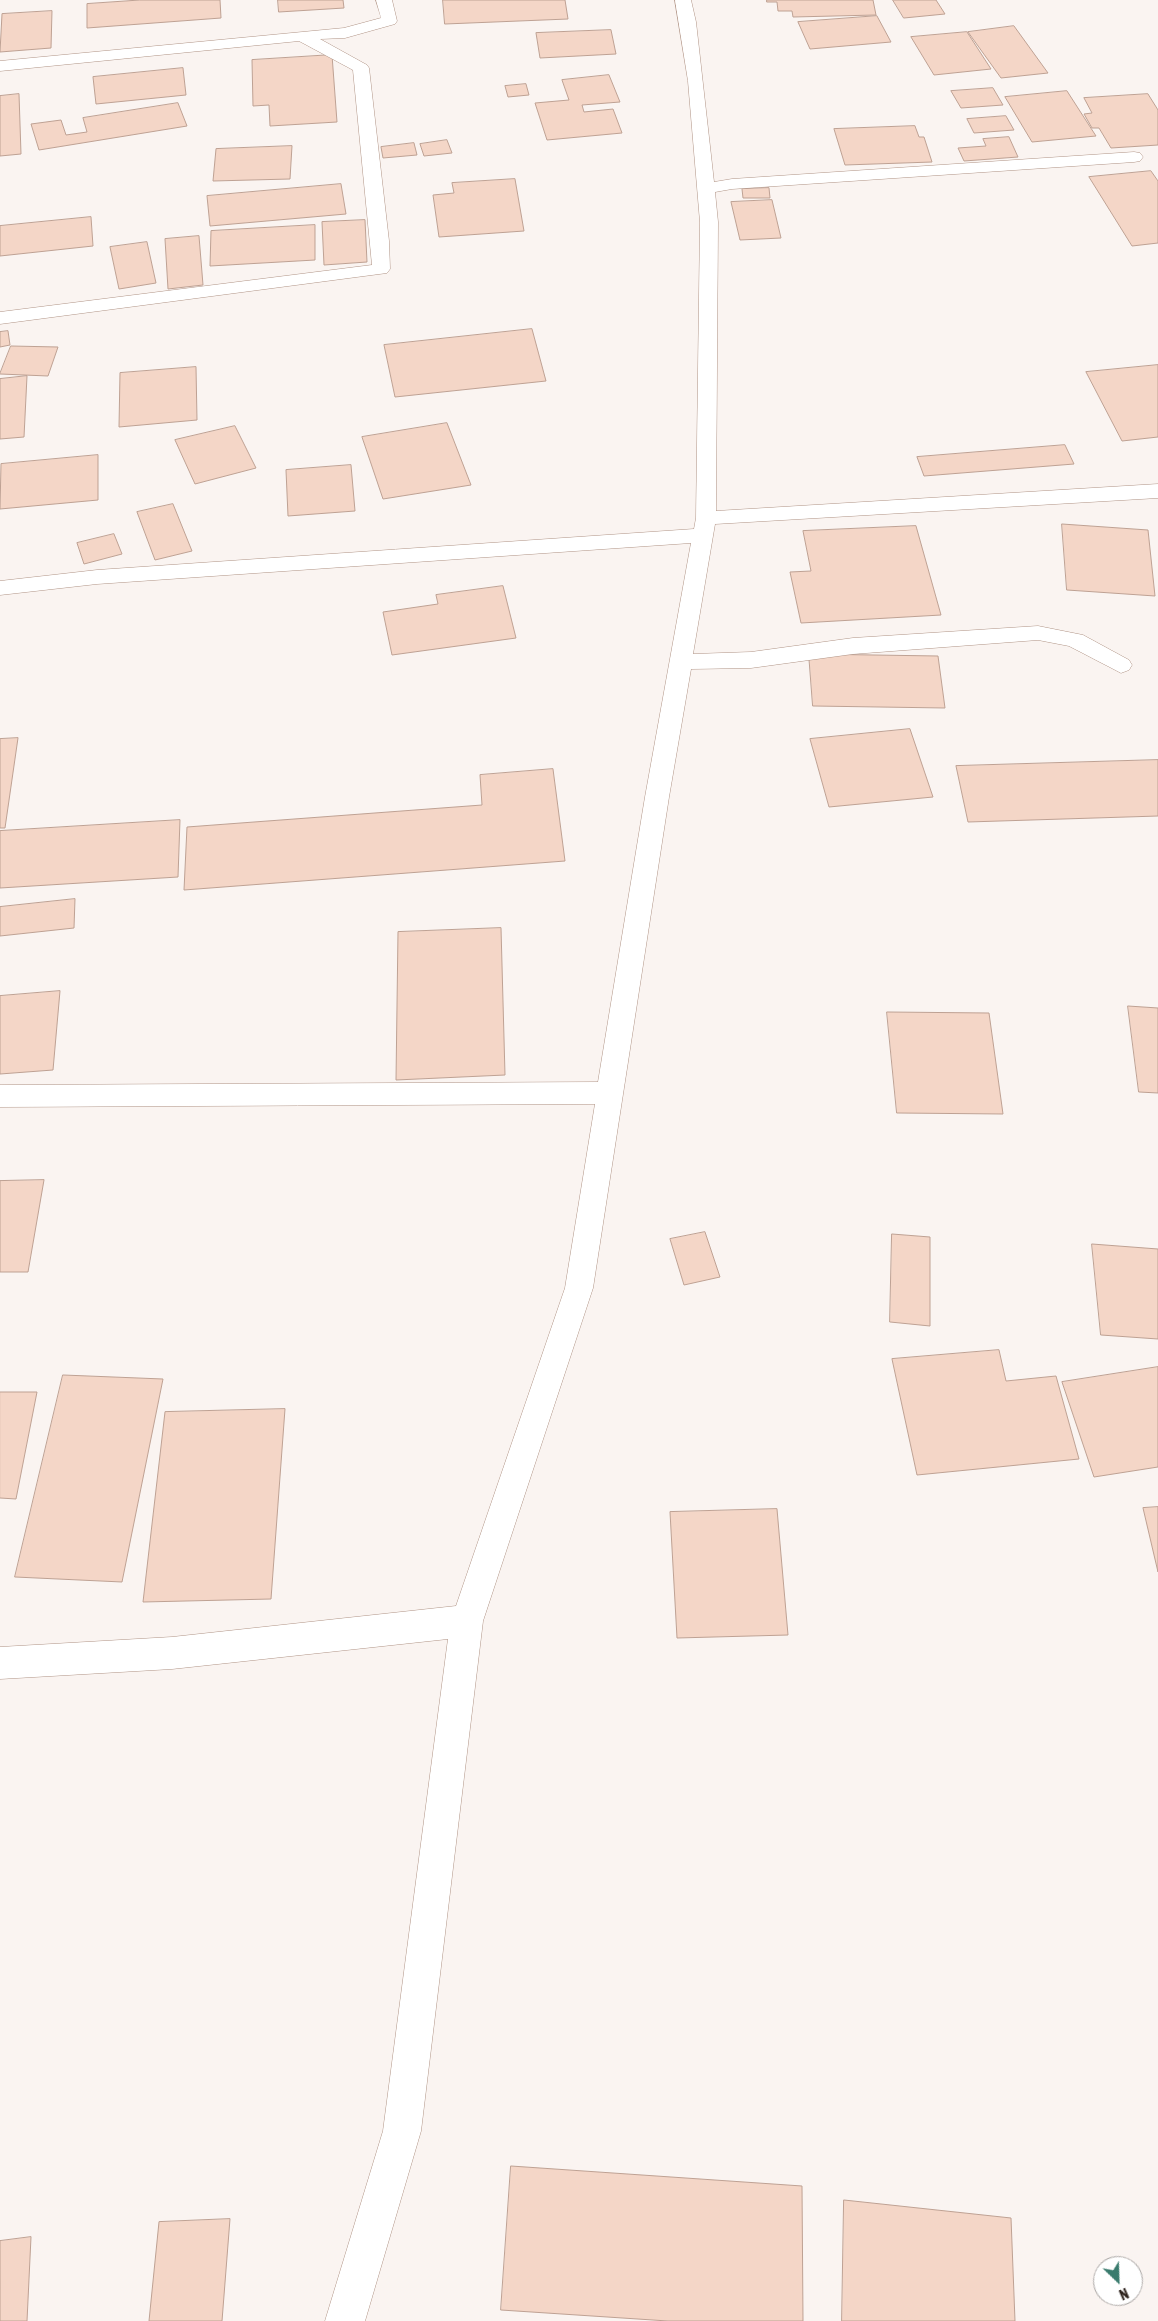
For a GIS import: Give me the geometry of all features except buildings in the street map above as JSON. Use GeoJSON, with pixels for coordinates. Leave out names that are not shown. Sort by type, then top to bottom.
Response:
{"type":"FeatureCollection","features":[{"type":"Feature","properties":{"kind":"street"},"geometry":{"type":"LineString","coordinates":[[0,66],[345,33],[389,21],[384,0]]}},
{"type":"Feature","properties":{"kind":"street"},"geometry":{"type":"LineString","coordinates":[[345,2321],[402,2131],[467,1621],[579,1288],[680,662],[704,527],[709,222],[696,80],[683,0]]}},
{"type":"Feature","properties":{"kind":"street"},"geometry":{"type":"LineString","coordinates":[[0,318],[381,269],[380,241],[361,68],[302,36]]}},
{"type":"Feature","properties":{"kind":"street"},"geometry":{"type":"LineString","coordinates":[[706,189],[732,184],[1134,157]]}},
{"type":"Feature","properties":{"kind":"street"},"geometry":{"type":"LineString","coordinates":[[0,588],[97,577],[1158,491]]}},
{"type":"Feature","properties":{"kind":"street"},"geometry":{"type":"LineString","coordinates":[[680,662],[751,660],[853,646],[1038,633],[1074,640],[1121,665]]}},
{"type":"Feature","properties":{"kind":"street"},"geometry":{"type":"LineString","coordinates":[[0,1096],[610,1093]]}},
{"type":"Feature","properties":{"kind":"street"},"geometry":{"type":"LineString","coordinates":[[0,1663],[172,1653],[467,1621]]}}]}
